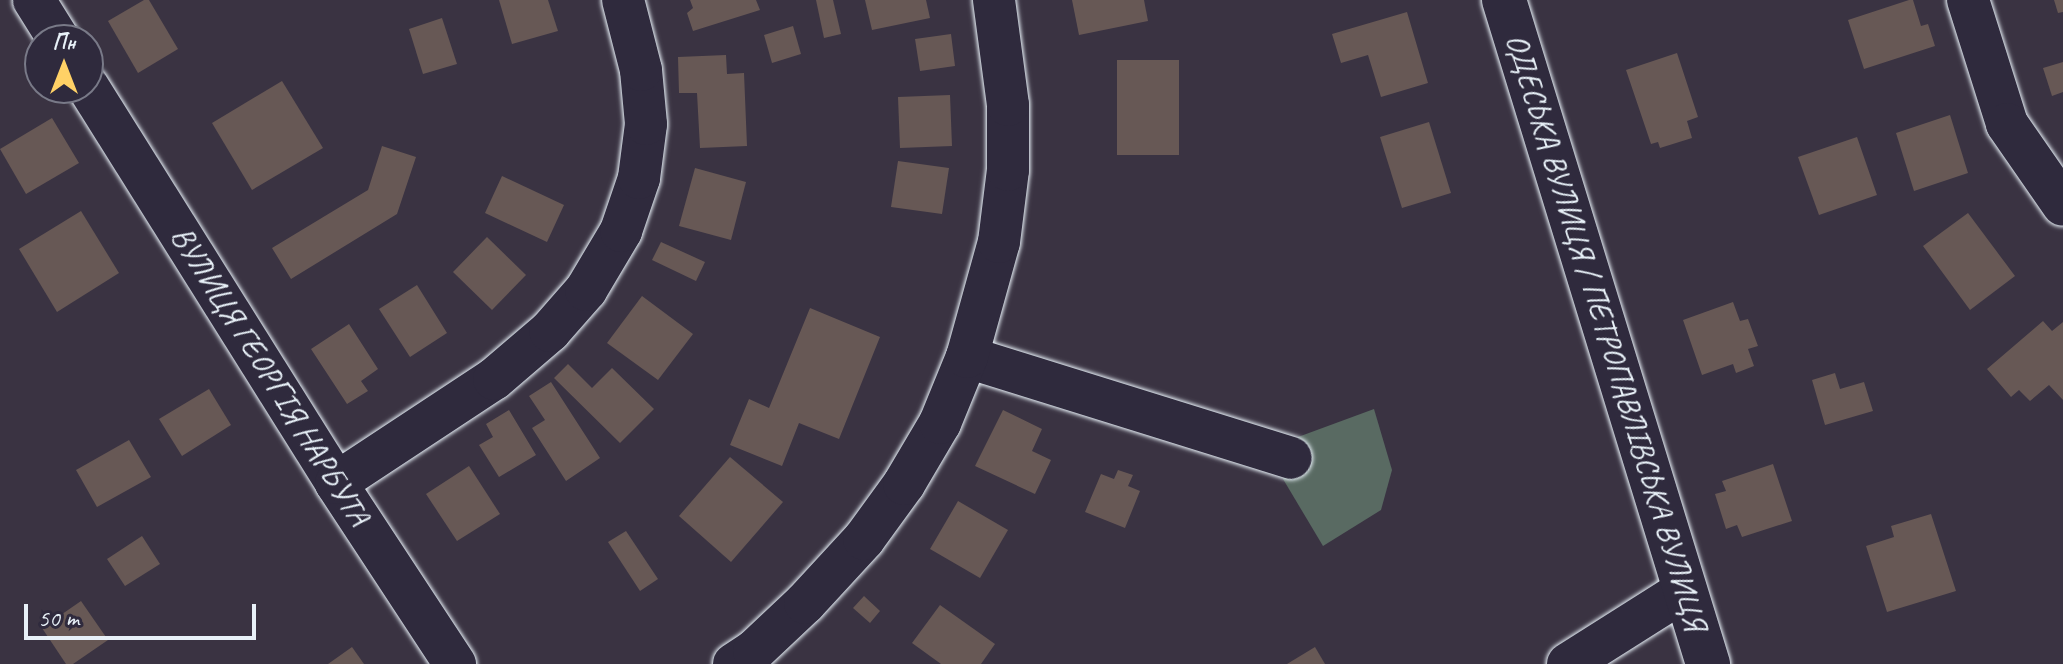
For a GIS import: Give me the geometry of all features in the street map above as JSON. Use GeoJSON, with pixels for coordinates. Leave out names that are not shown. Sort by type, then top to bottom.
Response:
{"type":"FeatureCollection","features":[{"type":"Feature","properties":{"kind":"main road","name":"ОДЕСЬКА ВУЛИЦЯ / ПЕТРОПАВЛІВСЬКА ВУЛИЦЯ"},"geometry":{"type":"LineString","coordinates":[[1504,0],[1708,664]]}},
{"type":"Feature","properties":{"kind":"street"},"geometry":{"type":"LineString","coordinates":[[336,483],[494,379],[550,331],[586,290],[621,231],[639,178],[646,124],[641,70],[623,0]]}},
{"type":"Feature","properties":{"kind":"street"},"geometry":{"type":"LineString","coordinates":[[734,664],[754,651],[805,603],[864,539],[904,484],[940,423],[967,357],[999,242],[1008,170],[1008,105],[994,0]]}},
{"type":"Feature","properties":{"kind":"street"},"geometry":{"type":"LineString","coordinates":[[1968,0],[2007,124],[2063,205]]}},
{"type":"Feature","properties":{"kind":"street","name":"ВУЛИЦЯ ГЕОРГІЯ НАРБУТА"},"geometry":{"type":"LineString","coordinates":[[99,104],[336,483],[455,664]]}},
{"type":"Feature","properties":{"kind":"street"},"geometry":{"type":"LineString","coordinates":[[967,357],[1291,458]]}},
{"type":"Feature","properties":{"kind":"street"},"geometry":{"type":"LineString","coordinates":[[1568,664],[1685,590]]}},
{"type":"Feature","properties":{"kind":"green space"},"geometry":{"type":"Polygon","coordinates":[[[1374,409],[1392,470],[1381,510],[1323,546],[1283,479],[1298,437],[1374,409]]]}},
{"type":"Feature","properties":{"kind":"building"},"geometry":{"type":"Polygon","coordinates":[[[149,0],[178,49],[138,73],[108,21],[149,0]]]}},
{"type":"Feature","properties":{"kind":"building"},"geometry":{"type":"Polygon","coordinates":[[[499,0],[548,0],[558,31],[512,44],[499,0]]]}},
{"type":"Feature","properties":{"kind":"building"},"geometry":{"type":"Polygon","coordinates":[[[690,0],[756,0],[760,10],[693,31],[687,13],[693,8],[690,0]]]}},
{"type":"Feature","properties":{"kind":"building"},"geometry":{"type":"Polygon","coordinates":[[[816,0],[833,0],[841,34],[824,38],[816,0]]]}},
{"type":"Feature","properties":{"kind":"building"},"geometry":{"type":"Polygon","coordinates":[[[865,0],[926,0],[930,18],[872,30],[865,0]]]}},
{"type":"Feature","properties":{"kind":"building"},"geometry":{"type":"Polygon","coordinates":[[[1072,0],[1144,0],[1148,21],[1079,35],[1072,0]]]}},
{"type":"Feature","properties":{"kind":"building"},"geometry":{"type":"Polygon","coordinates":[[[1913,0],[1921,26],[1928,24],[1935,46],[1864,69],[1848,20],[1913,0]]]}},
{"type":"Feature","properties":{"kind":"building"},"geometry":{"type":"Polygon","coordinates":[[[2054,0],[2063,0],[2063,12],[2058,13],[2054,0]]]}},
{"type":"Feature","properties":{"kind":"building"},"geometry":{"type":"Polygon","coordinates":[[[1407,12],[1428,83],[1381,97],[1368,55],[1341,63],[1332,34],[1407,12]]]}},
{"type":"Feature","properties":{"kind":"building"},"geometry":{"type":"Polygon","coordinates":[[[442,18],[457,64],[423,74],[409,29],[442,18]]]}},
{"type":"Feature","properties":{"kind":"building"},"geometry":{"type":"Polygon","coordinates":[[[793,26],[801,54],[772,63],[764,35],[793,26]]]}},
{"type":"Feature","properties":{"kind":"building"},"geometry":{"type":"Polygon","coordinates":[[[951,34],[955,66],[920,71],[915,39],[951,34]]]}},
{"type":"Feature","properties":{"kind":"building"},"geometry":{"type":"Polygon","coordinates":[[[1677,53],[1698,117],[1687,121],[1692,138],[1660,148],[1658,142],[1651,144],[1626,70],[1677,53]]]}},
{"type":"Feature","properties":{"kind":"building"},"geometry":{"type":"Polygon","coordinates":[[[726,55],[727,74],[744,73],[747,146],[700,148],[697,93],[679,93],[678,57],[726,55]]]}},
{"type":"Feature","properties":{"kind":"building"},"geometry":{"type":"Polygon","coordinates":[[[1117,60],[1179,60],[1179,155],[1117,155],[1117,60]]]}},
{"type":"Feature","properties":{"kind":"building"},"geometry":{"type":"Polygon","coordinates":[[[2063,62],[2063,92],[2052,96],[2043,68],[2063,62]]]}},
{"type":"Feature","properties":{"kind":"building"},"geometry":{"type":"Polygon","coordinates":[[[282,81],[323,148],[252,190],[212,123],[282,81]]]}},
{"type":"Feature","properties":{"kind":"building"},"geometry":{"type":"Polygon","coordinates":[[[950,95],[952,146],[900,148],[898,97],[950,95]]]}},
{"type":"Feature","properties":{"kind":"building"},"geometry":{"type":"Polygon","coordinates":[[[1950,115],[1968,173],[1914,191],[1896,133],[1950,115]]]}},
{"type":"Feature","properties":{"kind":"building"},"geometry":{"type":"Polygon","coordinates":[[[52,118],[79,163],[26,194],[0,149],[52,118]]]}},
{"type":"Feature","properties":{"kind":"building"},"geometry":{"type":"Polygon","coordinates":[[[1429,122],[1451,193],[1402,208],[1380,137],[1429,122]]]}},
{"type":"Feature","properties":{"kind":"building"},"geometry":{"type":"Polygon","coordinates":[[[1857,137],[1877,195],[1819,215],[1798,157],[1857,137]]]}},
{"type":"Feature","properties":{"kind":"building"},"geometry":{"type":"Polygon","coordinates":[[[382,146],[416,157],[397,214],[291,279],[272,248],[368,190],[382,146]]]}},
{"type":"Feature","properties":{"kind":"building"},"geometry":{"type":"Polygon","coordinates":[[[898,161],[949,168],[942,214],[891,207],[898,161]]]}},
{"type":"Feature","properties":{"kind":"building"},"geometry":{"type":"Polygon","coordinates":[[[695,168],[746,182],[731,240],[679,226],[695,168]]]}},
{"type":"Feature","properties":{"kind":"building"},"geometry":{"type":"Polygon","coordinates":[[[502,176],[564,205],[547,242],[485,213],[502,176]]]}},
{"type":"Feature","properties":{"kind":"building"},"geometry":{"type":"Polygon","coordinates":[[[81,211],[119,273],[57,312],[19,249],[81,211]]]}},
{"type":"Feature","properties":{"kind":"building"},"geometry":{"type":"Polygon","coordinates":[[[1968,213],[2015,276],[1970,310],[1923,246],[1968,213]]]}},
{"type":"Feature","properties":{"kind":"building"},"geometry":{"type":"Polygon","coordinates":[[[487,237],[526,275],[492,310],[453,272],[487,237]]]}},
{"type":"Feature","properties":{"kind":"building"},"geometry":{"type":"Polygon","coordinates":[[[661,242],[705,262],[696,281],[652,260],[661,242]]]}},
{"type":"Feature","properties":{"kind":"building"},"geometry":{"type":"Polygon","coordinates":[[[417,285],[447,333],[410,357],[379,309],[417,285]]]}},
{"type":"Feature","properties":{"kind":"building"},"geometry":{"type":"Polygon","coordinates":[[[642,296],[693,334],[658,380],[607,343],[642,296]]]}},
{"type":"Feature","properties":{"kind":"building"},"geometry":{"type":"Polygon","coordinates":[[[1733,302],[1740,321],[1748,319],[1758,346],[1748,349],[1754,366],[1736,373],[1733,364],[1702,375],[1683,320],[1733,302]]]}},
{"type":"Feature","properties":{"kind":"building"},"geometry":{"type":"Polygon","coordinates":[[[810,308],[880,337],[839,439],[799,423],[782,466],[730,445],[749,399],[769,408],[810,308]]]}},
{"type":"Feature","properties":{"kind":"building"},"geometry":{"type":"Polygon","coordinates":[[[2043,321],[2052,331],[2063,322],[2063,400],[2049,385],[2030,401],[2019,390],[2011,397],[1987,369],[2043,321]]]}},
{"type":"Feature","properties":{"kind":"building"},"geometry":{"type":"Polygon","coordinates":[[[349,324],[378,369],[361,381],[368,391],[347,404],[311,349],[349,324]]]}},
{"type":"Feature","properties":{"kind":"building"},"geometry":{"type":"Polygon","coordinates":[[[568,364],[592,388],[612,368],[654,409],[620,443],[554,378],[568,364]]]}},
{"type":"Feature","properties":{"kind":"building"},"geometry":{"type":"Polygon","coordinates":[[[1835,373],[1840,389],[1864,382],[1873,411],[1825,425],[1812,380],[1835,373]]]}},
{"type":"Feature","properties":{"kind":"building"},"geometry":{"type":"Polygon","coordinates":[[[551,382],[600,458],[566,481],[532,428],[545,420],[529,396],[551,382]]]}},
{"type":"Feature","properties":{"kind":"building"},"geometry":{"type":"Polygon","coordinates":[[[209,389],[231,425],[182,456],[159,419],[209,389]]]}},
{"type":"Feature","properties":{"kind":"building"},"geometry":{"type":"Polygon","coordinates":[[[509,410],[536,455],[499,477],[479,445],[493,437],[486,424],[509,410]]]}},
{"type":"Feature","properties":{"kind":"building"},"geometry":{"type":"Polygon","coordinates":[[[1003,410],[1042,429],[1032,451],[1051,460],[1035,494],[975,466],[1003,410]]]}},
{"type":"Feature","properties":{"kind":"building"},"geometry":{"type":"Polygon","coordinates":[[[129,440],[151,477],[97,507],[76,470],[129,440]]]}},
{"type":"Feature","properties":{"kind":"building"},"geometry":{"type":"Polygon","coordinates":[[[730,457],[783,502],[731,562],[679,516],[730,457]]]}},
{"type":"Feature","properties":{"kind":"building"},"geometry":{"type":"Polygon","coordinates":[[[1773,464],[1792,521],[1742,537],[1737,525],[1726,529],[1715,494],[1726,491],[1722,481],[1773,464]]]}},
{"type":"Feature","properties":{"kind":"building"},"geometry":{"type":"Polygon","coordinates":[[[469,466],[500,514],[457,541],[426,494],[469,466]]]}},
{"type":"Feature","properties":{"kind":"building"},"geometry":{"type":"Polygon","coordinates":[[[1118,470],[1133,475],[1128,486],[1140,491],[1125,528],[1085,512],[1101,474],[1114,479],[1118,470]]]}},
{"type":"Feature","properties":{"kind":"building"},"geometry":{"type":"Polygon","coordinates":[[[958,501],[1008,530],[980,578],[930,549],[958,501]]]}},
{"type":"Feature","properties":{"kind":"building"},"geometry":{"type":"Polygon","coordinates":[[[1931,514],[1956,591],[1887,612],[1866,546],[1894,537],[1891,526],[1931,514]]]}},
{"type":"Feature","properties":{"kind":"building"},"geometry":{"type":"Polygon","coordinates":[[[626,531],[658,579],[640,591],[608,542],[626,531]]]}},
{"type":"Feature","properties":{"kind":"building"},"geometry":{"type":"Polygon","coordinates":[[[142,536],[160,564],[125,586],[107,559],[142,536]]]}},
{"type":"Feature","properties":{"kind":"building"},"geometry":{"type":"Polygon","coordinates":[[[864,596],[880,611],[870,623],[853,608],[864,596]]]}},
{"type":"Feature","properties":{"kind":"building"},"geometry":{"type":"Polygon","coordinates":[[[81,601],[108,640],[73,664],[66,664],[42,628],[81,601]]]}},
{"type":"Feature","properties":{"kind":"building"},"geometry":{"type":"Polygon","coordinates":[[[940,605],[995,644],[981,664],[941,664],[912,643],[940,605]]]}},
{"type":"Feature","properties":{"kind":"building"},"geometry":{"type":"Polygon","coordinates":[[[352,647],[364,664],[328,664],[352,647]]]}},
{"type":"Feature","properties":{"kind":"building"},"geometry":{"type":"Polygon","coordinates":[[[1315,647],[1325,664],[1287,664],[1315,647]]]}}]}
